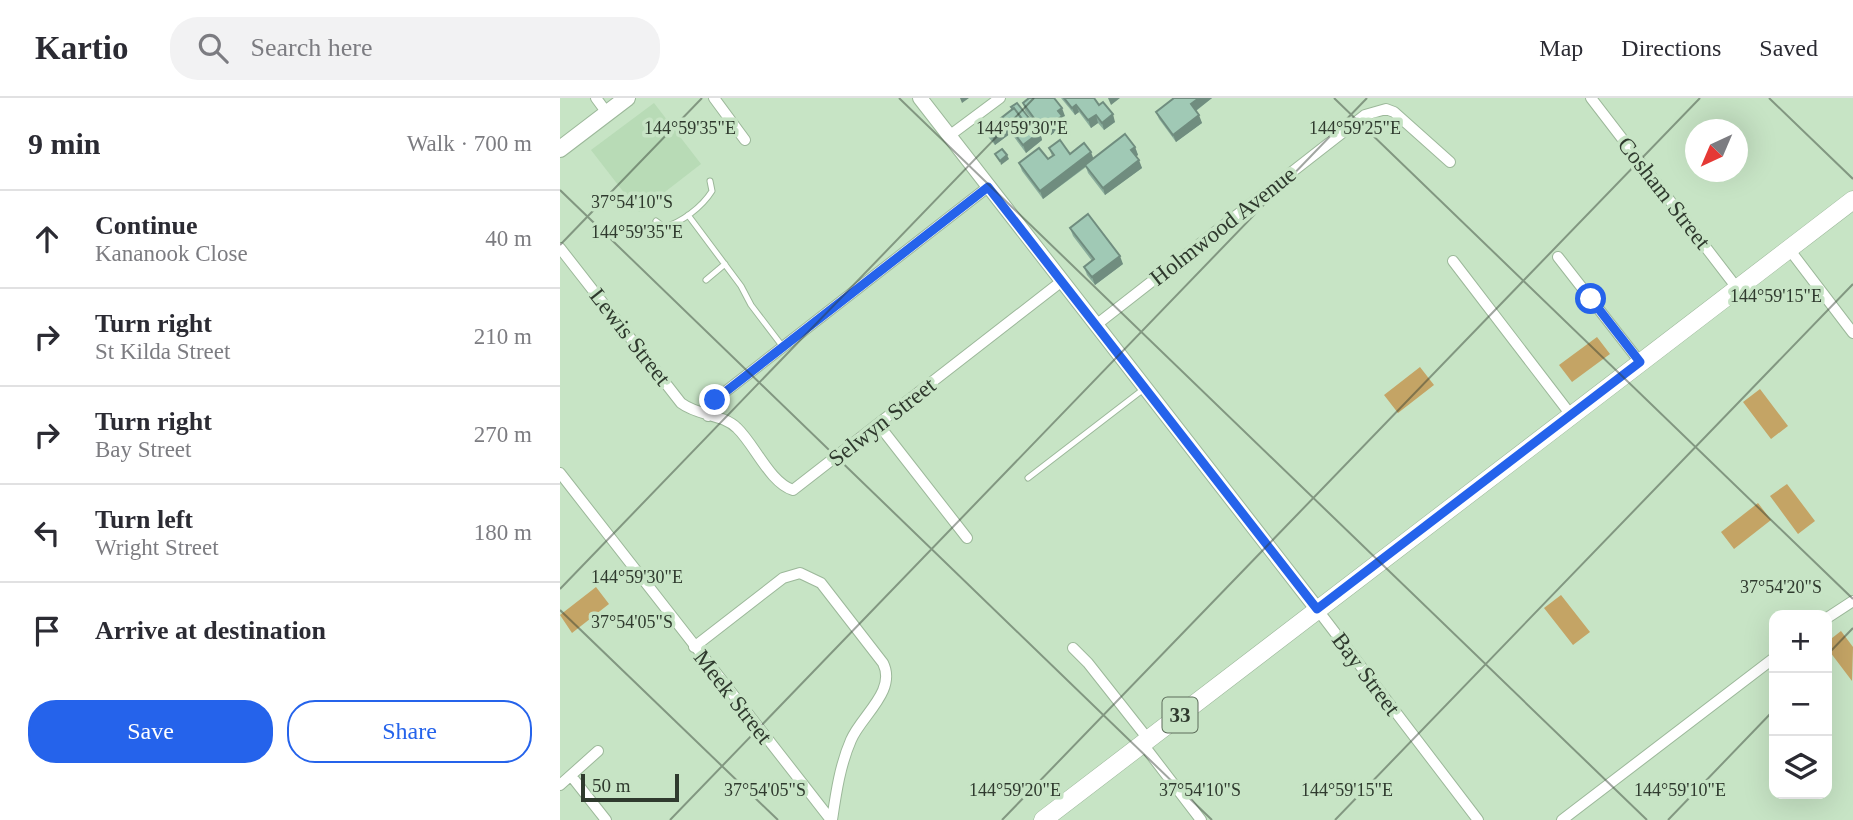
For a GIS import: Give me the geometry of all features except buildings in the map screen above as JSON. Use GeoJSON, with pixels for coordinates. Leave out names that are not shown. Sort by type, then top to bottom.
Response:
{"type":"FeatureCollection","features":[{"type":"Feature","properties":{"kind":"main road"},"geometry":{"type":"LineString","coordinates":[[560,149],[627,98]]}},
{"type":"Feature","properties":{"kind":"main road","name":"33"},"geometry":{"type":"LineString","coordinates":[[1043,820],[1853,200]]}},
{"type":"Feature","properties":{"kind":"street"},"geometry":{"type":"LineString","coordinates":[[596,98],[607,113]]}},
{"type":"Feature","properties":{"kind":"street"},"geometry":{"type":"LineString","coordinates":[[715,98],[745,140]]}},
{"type":"Feature","properties":{"kind":"street","name":"Bay Street"},"geometry":{"type":"LineString","coordinates":[[920,98],[1478,820]]}},
{"type":"Feature","properties":{"kind":"street"},"geometry":{"type":"LineString","coordinates":[[949,136],[1000,98]]}},
{"type":"Feature","properties":{"kind":"street","name":"Cosham Street"},"geometry":{"type":"LineString","coordinates":[[1591,98],[1737,288]]}},
{"type":"Feature","properties":{"kind":"street","name":"Holmwood Avenue"},"geometry":{"type":"LineString","coordinates":[[1096,326],[1365,115],[1386,109],[1394,112],[1450,162]]}},
{"type":"Feature","properties":{"kind":"street"},"geometry":{"type":"LineString","coordinates":[[708,416],[716,399],[988,187]]}},
{"type":"Feature","properties":{"kind":"street","name":"Lewis Street"},"geometry":{"type":"LineString","coordinates":[[560,248],[681,403],[708,416]]}},
{"type":"Feature","properties":{"kind":"street"},"geometry":{"type":"LineString","coordinates":[[1789,249],[1853,333]]}},
{"type":"Feature","properties":{"kind":"street"},"geometry":{"type":"LineString","coordinates":[[1558,257],[1640,362]]}},
{"type":"Feature","properties":{"kind":"street"},"geometry":{"type":"LineString","coordinates":[[1453,261],[1571,415]]}},
{"type":"Feature","properties":{"kind":"street","name":"Selwyn Street"},"geometry":{"type":"LineString","coordinates":[[708,416],[733,424],[780,483],[793,489],[1062,281]]}},
{"type":"Feature","properties":{"kind":"street"},"geometry":{"type":"LineString","coordinates":[[878,424],[967,538]]}},
{"type":"Feature","properties":{"kind":"street","name":"Meek Street"},"geometry":{"type":"LineString","coordinates":[[560,475],[831,820]]}},
{"type":"Feature","properties":{"kind":"street"},"geometry":{"type":"LineString","coordinates":[[694,647],[783,578],[800,573],[821,583],[888,672],[882,692],[852,737],[831,820]]}},
{"type":"Feature","properties":{"kind":"street"},"geometry":{"type":"LineString","coordinates":[[1832,614],[1853,601]]}},
{"type":"Feature","properties":{"kind":"street"},"geometry":{"type":"LineString","coordinates":[[1073,648],[1088,663],[1201,820]]}},
{"type":"Feature","properties":{"kind":"street"},"geometry":{"type":"LineString","coordinates":[[1562,820],[1769,662]]}},
{"type":"Feature","properties":{"kind":"street"},"geometry":{"type":"LineString","coordinates":[[560,785],[598,751]]}},
{"type":"Feature","properties":{"kind":"street"},"geometry":{"type":"LineString","coordinates":[[572,776],[606,820]]}},
{"type":"Feature","properties":{"kind":"lane"},"geometry":{"type":"LineString","coordinates":[[656,221],[664,227],[688,215],[712,191],[710,181]]}},
{"type":"Feature","properties":{"kind":"lane"},"geometry":{"type":"LineString","coordinates":[[688,215],[783,347]]}},
{"type":"Feature","properties":{"kind":"lane"},"geometry":{"type":"LineString","coordinates":[[706,280],[725,264]]}},
{"type":"Feature","properties":{"kind":"lane"},"geometry":{"type":"LineString","coordinates":[[1028,478],[1145,388]]}},
{"type":"Feature","properties":{"kind":"shaded area"},"geometry":{"type":"Polygon","coordinates":[[[654,103],[701,164],[639,212],[591,150],[654,103]]]}},
{"type":"Feature","properties":{"kind":"shaded area"},"geometry":{"type":"Polygon","coordinates":[[[1597,337],[1610,354],[1572,382],[1559,365],[1597,337]]]}},
{"type":"Feature","properties":{"kind":"shaded area"},"geometry":{"type":"Polygon","coordinates":[[[1420,367],[1434,385],[1398,413],[1384,395],[1420,367]]]}},
{"type":"Feature","properties":{"kind":"shaded area"},"geometry":{"type":"Polygon","coordinates":[[[1760,389],[1788,426],[1771,439],[1743,402],[1760,389]]]}},
{"type":"Feature","properties":{"kind":"shaded area"},"geometry":{"type":"Polygon","coordinates":[[[1787,484],[1815,521],[1798,534],[1770,496],[1787,484]]]}},
{"type":"Feature","properties":{"kind":"shaded area"},"geometry":{"type":"Polygon","coordinates":[[[1758,503],[1771,520],[1734,549],[1721,532],[1758,503]]]}},
{"type":"Feature","properties":{"kind":"shaded area"},"geometry":{"type":"Polygon","coordinates":[[[596,587],[609,604],[572,633],[560,615],[596,587]]]}},
{"type":"Feature","properties":{"kind":"shaded area"},"geometry":{"type":"Polygon","coordinates":[[[1561,595],[1590,632],[1573,645],[1544,608],[1561,595]]]}},
{"type":"Feature","properties":{"kind":"shaded area"},"geometry":{"type":"Polygon","coordinates":[[[1841,631],[1853,647],[1852,681],[1832,655],[1832,638],[1841,631]]]}},
{"type":"Feature","properties":{"kind":"route"},"geometry":{"type":"LineString","coordinates":[[715,400],[988,187],[1317,609],[1640,362],[1591,299]]}}]}
